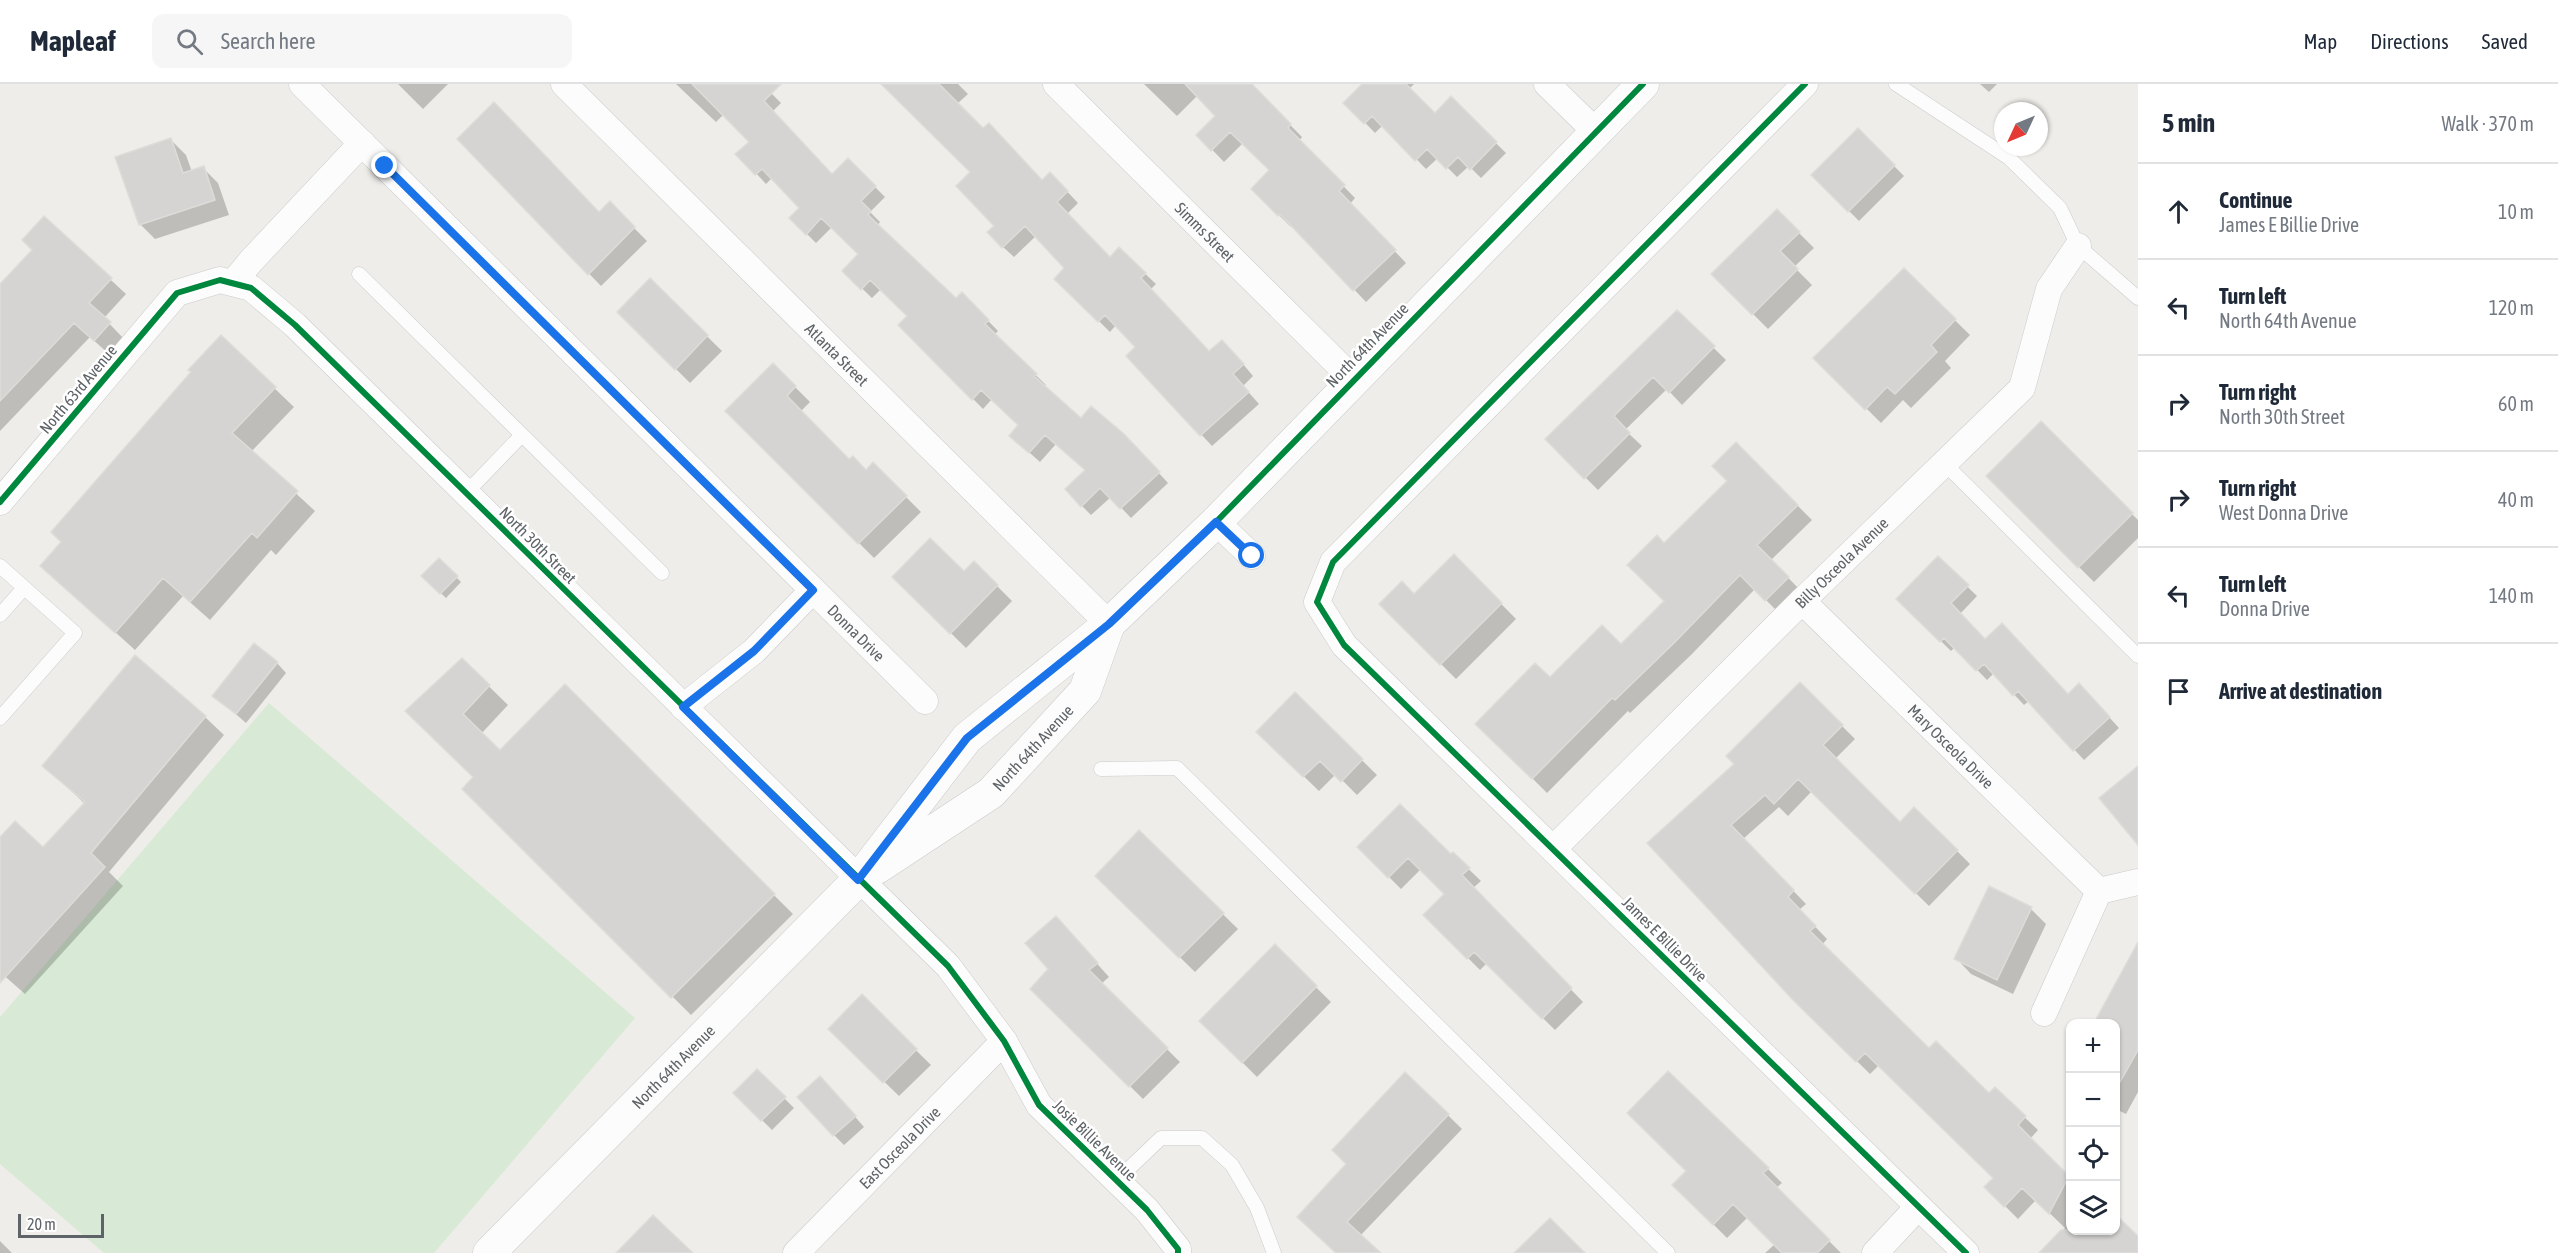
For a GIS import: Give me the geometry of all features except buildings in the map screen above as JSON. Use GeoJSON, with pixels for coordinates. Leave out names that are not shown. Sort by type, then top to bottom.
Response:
{"type":"FeatureCollection","features":[{"type":"Feature","properties":{"kind":"street","name":"Donna Drive"},"geometry":{"type":"LineString","coordinates":[[302,84],[926,700]]}},
{"type":"Feature","properties":{"kind":"street","name":"Atlanta Street"},"geometry":{"type":"LineString","coordinates":[[564,84],[1109,624]]}},
{"type":"Feature","properties":{"kind":"street","name":"Simms Street"},"geometry":{"type":"LineString","coordinates":[[1056,84],[1353,379]]}},
{"type":"Feature","properties":{"kind":"street"},"geometry":{"type":"LineString","coordinates":[[1547,84],[1595,131]]}},
{"type":"Feature","properties":{"kind":"street","name":"North 64th Avenue"},"geometry":{"type":"LineString","coordinates":[[489,1253],[858,880],[967,738],[1109,624],[1216,522],[1643,84]]}},
{"type":"Feature","properties":{"kind":"street","name":"James E Billie Drive"},"geometry":{"type":"LineString","coordinates":[[1805,84],[1334,562],[1317,602],[1344,645],[1554,848],[1917,1208],[1966,1253]]}},
{"type":"Feature","properties":{"kind":"street"},"geometry":{"type":"LineString","coordinates":[[233,283],[250,261],[362,143]]}},
{"type":"Feature","properties":{"kind":"street","name":"Billy Osceola Avenue"},"geometry":{"type":"LineString","coordinates":[[1554,848],[1802,601],[2022,388],[2049,289],[2078,246]]}},
{"type":"Feature","properties":{"kind":"street","name":"North 30th Street"},"geometry":{"type":"LineString","coordinates":[[177,293],[220,280],[233,283],[251,288],[295,325],[858,880]]}},
{"type":"Feature","properties":{"kind":"street","name":"North 63rd Avenue"},"geometry":{"type":"LineString","coordinates":[[0,502],[177,293]]}},
{"type":"Feature","properties":{"kind":"street"},"geometry":{"type":"LineString","coordinates":[[1216,522],[1252,556]]}},
{"type":"Feature","properties":{"kind":"street"},"geometry":{"type":"LineString","coordinates":[[683,707],[754,651],[813,590]]}},
{"type":"Feature","properties":{"kind":"street","name":"Mary Osceola Drive"},"geometry":{"type":"LineString","coordinates":[[1802,601],[2099,891]]}},
{"type":"Feature","properties":{"kind":"street","name":"North 64th Avenue"},"geometry":{"type":"LineString","coordinates":[[858,880],[991,794],[1085,691],[1109,624]]}},
{"type":"Feature","properties":{"kind":"street","name":"Josie Billie Avenue"},"geometry":{"type":"LineString","coordinates":[[858,880],[948,966],[1004,1041],[1040,1105],[1147,1210],[1178,1249],[1178,1253]]}},
{"type":"Feature","properties":{"kind":"street"},"geometry":{"type":"LineString","coordinates":[[2044,1013],[2099,891],[2138,882]]}},
{"type":"Feature","properties":{"kind":"street","name":"East Osceola Drive"},"geometry":{"type":"LineString","coordinates":[[796,1253],[1004,1041]]}},
{"type":"Feature","properties":{"kind":"street"},"geometry":{"type":"LineString","coordinates":[[1875,1253],[1917,1208]]}},
{"type":"Feature","properties":{"kind":"lane"},"geometry":{"type":"LineString","coordinates":[[1896,84],[2010,158],[2060,208],[2078,246],[2138,298]]}},
{"type":"Feature","properties":{"kind":"lane"},"geometry":{"type":"LineString","coordinates":[[359,274],[662,573]]}},
{"type":"Feature","properties":{"kind":"lane"},"geometry":{"type":"LineString","coordinates":[[466,493],[522,435]]}},
{"type":"Feature","properties":{"kind":"lane"},"geometry":{"type":"LineString","coordinates":[[1944,463],[2138,656]]}},
{"type":"Feature","properties":{"kind":"lane"},"geometry":{"type":"LineString","coordinates":[[0,566],[75,633],[0,718]]}},
{"type":"Feature","properties":{"kind":"lane"},"geometry":{"type":"LineString","coordinates":[[0,615],[24,588]]}},
{"type":"Feature","properties":{"kind":"lane"},"geometry":{"type":"LineString","coordinates":[[1101,768],[1178,768],[1668,1253]]}},
{"type":"Feature","properties":{"kind":"lane"},"geometry":{"type":"LineString","coordinates":[[1117,1180],[1161,1138],[1202,1138],[1232,1165],[1257,1208],[1274,1253]]}},
{"type":"Feature","properties":{"kind":"green space"},"geometry":{"type":"Polygon","coordinates":[[[269,703],[635,1018],[434,1253],[104,1253],[0,1164],[0,1017],[269,703]]]}},
{"type":"Feature","properties":{"kind":"cycle path"},"geometry":{"type":"LineString","coordinates":[[1109,624],[1216,522],[1643,84]]}},
{"type":"Feature","properties":{"kind":"cycle path"},"geometry":{"type":"LineString","coordinates":[[1805,84],[1333,562],[1317,602],[1344,645],[1966,1253]]}},
{"type":"Feature","properties":{"kind":"cycle path"},"geometry":{"type":"LineString","coordinates":[[0,502],[177,293],[220,280],[251,288],[295,325],[948,966],[1004,1041],[1039,1105],[1147,1210],[1178,1249],[1178,1253]]}},
{"type":"Feature","properties":{"kind":"route"},"geometry":{"type":"LineString","coordinates":[[385,166],[813,590],[754,651],[683,707],[858,880],[967,738],[1109,624],[1216,522],[1252,556]]}}]}
